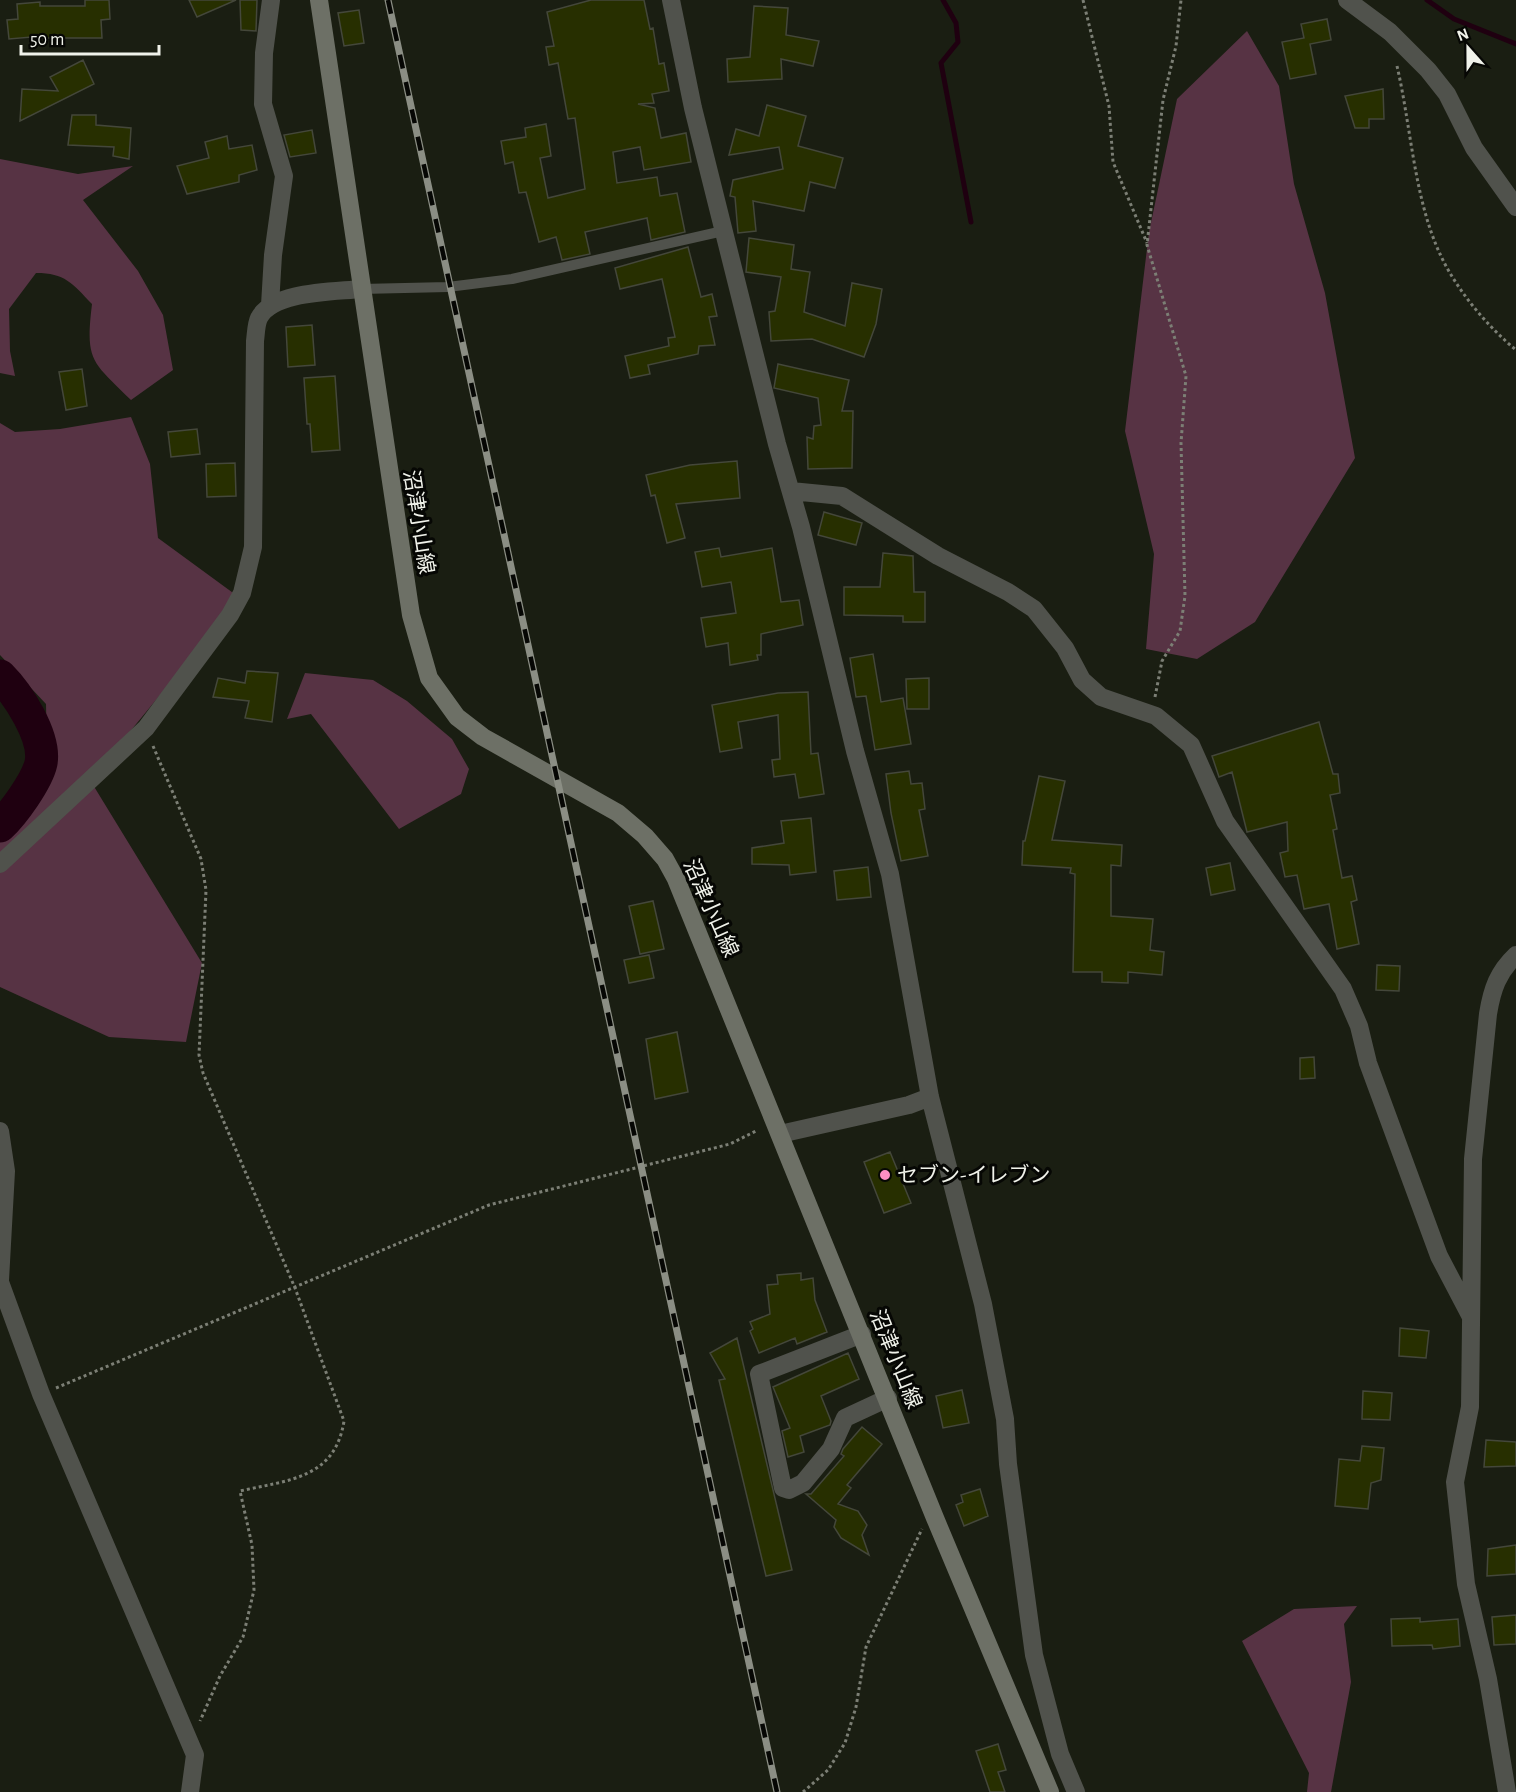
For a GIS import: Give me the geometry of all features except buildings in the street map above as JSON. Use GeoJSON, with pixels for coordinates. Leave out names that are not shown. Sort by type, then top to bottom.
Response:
{"type":"FeatureCollection","features":[{"type":"Feature","properties":{"kind":"main road","name":"沼津小山線"},"geometry":{"type":"LineString","coordinates":[[319,0],[411,615],[429,678],[457,717],[501,747],[618,813],[645,836],[664,859],[689,906],[935,1518],[1050,1792]]}},
{"type":"Feature","properties":{"kind":"street"},"geometry":{"type":"LineString","coordinates":[[270,305],[273,255],[284,176],[263,104],[264,53],[271,0]]}},
{"type":"Feature","properties":{"kind":"street"},"geometry":{"type":"LineString","coordinates":[[670,0],[723,231],[779,454],[791,491],[855,751],[890,874],[930,1097],[992,1350],[1005,1419],[1008,1464],[1034,1655],[1060,1754],[1076,1792]]}},
{"type":"Feature","properties":{"kind":"street"},"geometry":{"type":"LineString","coordinates":[[1347,0],[1390,32],[1428,70],[1447,94],[1474,148],[1516,207]]}},
{"type":"Feature","properties":{"kind":"street"},"geometry":{"type":"LineString","coordinates":[[0,864],[146,728],[230,615],[242,593],[253,547],[255,341],[259,318],[270,305],[295,297],[361,290]]}},
{"type":"Feature","properties":{"kind":"street"},"geometry":{"type":"LineString","coordinates":[[791,491],[842,496],[938,556],[1008,592],[1034,609],[1065,648],[1082,680],[1101,697],[1156,716],[1191,746],[1225,821],[1343,989],[1359,1026],[1368,1064],[1439,1256],[1471,1317]]}},
{"type":"Feature","properties":{"kind":"street"},"geometry":{"type":"LineString","coordinates":[[1506,1792],[1488,1679],[1466,1584],[1455,1482],[1470,1407],[1473,1159],[1488,1014],[1492,991],[1502,968],[1516,955]]}},
{"type":"Feature","properties":{"kind":"street"},"geometry":{"type":"LineString","coordinates":[[778,1127],[909,1106],[930,1097]]}},
{"type":"Feature","properties":{"kind":"street"},"geometry":{"type":"LineString","coordinates":[[0,1131],[6,1171],[0,1281],[41,1394],[195,1755],[190,1792]]}},
{"type":"Feature","properties":{"kind":"street"},"geometry":{"type":"LineString","coordinates":[[862,1334],[759,1374],[783,1488],[789,1490],[803,1483],[831,1449],[845,1418],[888,1398]]}},
{"type":"Feature","properties":{"kind":"street"},"geometry":{"type":"LineString","coordinates":[[1037,1759],[1060,1754]]}},
{"type":"Feature","properties":{"kind":"lane"},"geometry":{"type":"LineString","coordinates":[[361,290],[448,286],[512,279],[723,231]]}},
{"type":"Feature","properties":{"kind":"path"},"geometry":{"type":"LineString","coordinates":[[1083,0],[1108,106],[1113,162],[1147,244],[1186,376],[1181,443],[1185,596],[1180,631],[1162,662],[1155,689],[1156,716]]}},
{"type":"Feature","properties":{"kind":"path"},"geometry":{"type":"LineString","coordinates":[[1147,244],[1163,100],[1176,46],[1181,0]]}},
{"type":"Feature","properties":{"kind":"path"},"geometry":{"type":"LineString","coordinates":[[1390,32],[1424,204],[1439,253],[1459,286],[1498,335],[1516,350]]}},
{"type":"Feature","properties":{"kind":"path"},"geometry":{"type":"LineString","coordinates":[[146,728],[201,859],[206,890],[199,1055],[203,1073],[295,1288],[344,1422],[341,1441],[328,1461],[311,1473],[240,1491],[252,1545],[254,1590],[243,1637],[220,1676],[199,1722]]}},
{"type":"Feature","properties":{"kind":"path"},"geometry":{"type":"LineString","coordinates":[[41,1394],[489,1205],[730,1143],[778,1127]]}},
{"type":"Feature","properties":{"kind":"path"},"geometry":{"type":"LineString","coordinates":[[803,1792],[828,1770],[838,1757],[856,1707],[866,1647],[877,1629],[920,1530],[935,1518]]}},
{"type":"Feature","properties":{"kind":"shaded area"},"geometry":{"type":"Polygon","coordinates":[[[1247,31],[1279,86],[1294,184],[1325,293],[1355,458],[1255,622],[1197,659],[1146,649],[1154,554],[1125,431],[1149,232],[1177,99],[1247,31]]]}},
{"type":"Feature","properties":{"kind":"shaded area"},"geometry":{"type":"Polygon","coordinates":[[[0,159],[78,174],[133,166],[83,200],[138,271],[163,315],[173,370],[131,400],[107,377],[94,359],[90,338],[92,304],[73,285],[61,277],[46,273],[36,273],[9,309],[10,351],[15,376],[0,373],[0,159]]]}},
{"type":"Feature","properties":{"kind":"shaded area"},"geometry":{"type":"Polygon","coordinates":[[[131,417],[150,464],[158,538],[240,598],[90,780],[202,963],[186,1042],[109,1037],[0,987],[0,825],[47,753],[46,704],[0,655],[0,423],[15,432],[60,429],[131,417]]]}},
{"type":"Feature","properties":{"kind":"shaded area"},"geometry":{"type":"Polygon","coordinates":[[[305,673],[373,680],[407,701],[452,739],[469,769],[461,794],[399,829],[311,714],[287,719],[305,673]]]}},
{"type":"Feature","properties":{"kind":"shaded area"},"geometry":{"type":"Polygon","coordinates":[[[1357,1606],[1344,1624],[1351,1682],[1331,1792],[1307,1792],[1309,1773],[1242,1641],[1294,1609],[1357,1606]]]}},
{"type":"Feature","properties":{"kind":"waterway"},"geometry":{"type":"LineString","coordinates":[[943,0],[956,23],[958,42],[941,63],[971,222]]}},
{"type":"Feature","properties":{"kind":"waterway"},"geometry":{"type":"LineString","coordinates":[[1427,0],[1454,19],[1516,44]]}},
{"type":"Feature","properties":{"kind":"waterway"},"geometry":{"type":"LineString","coordinates":[[0,676],[29,716],[41,753],[39,770],[30,788],[0,826]]}},
{"type":"Feature","properties":{"kind":"railway"},"geometry":{"type":"LineString","coordinates":[[388,0],[777,1792]]}},
{"type":"Feature","properties":{"kind":"place","name":"セブン-イレブン"},"geometry":{"type":"Point","coordinates":[885,1175]}}]}
